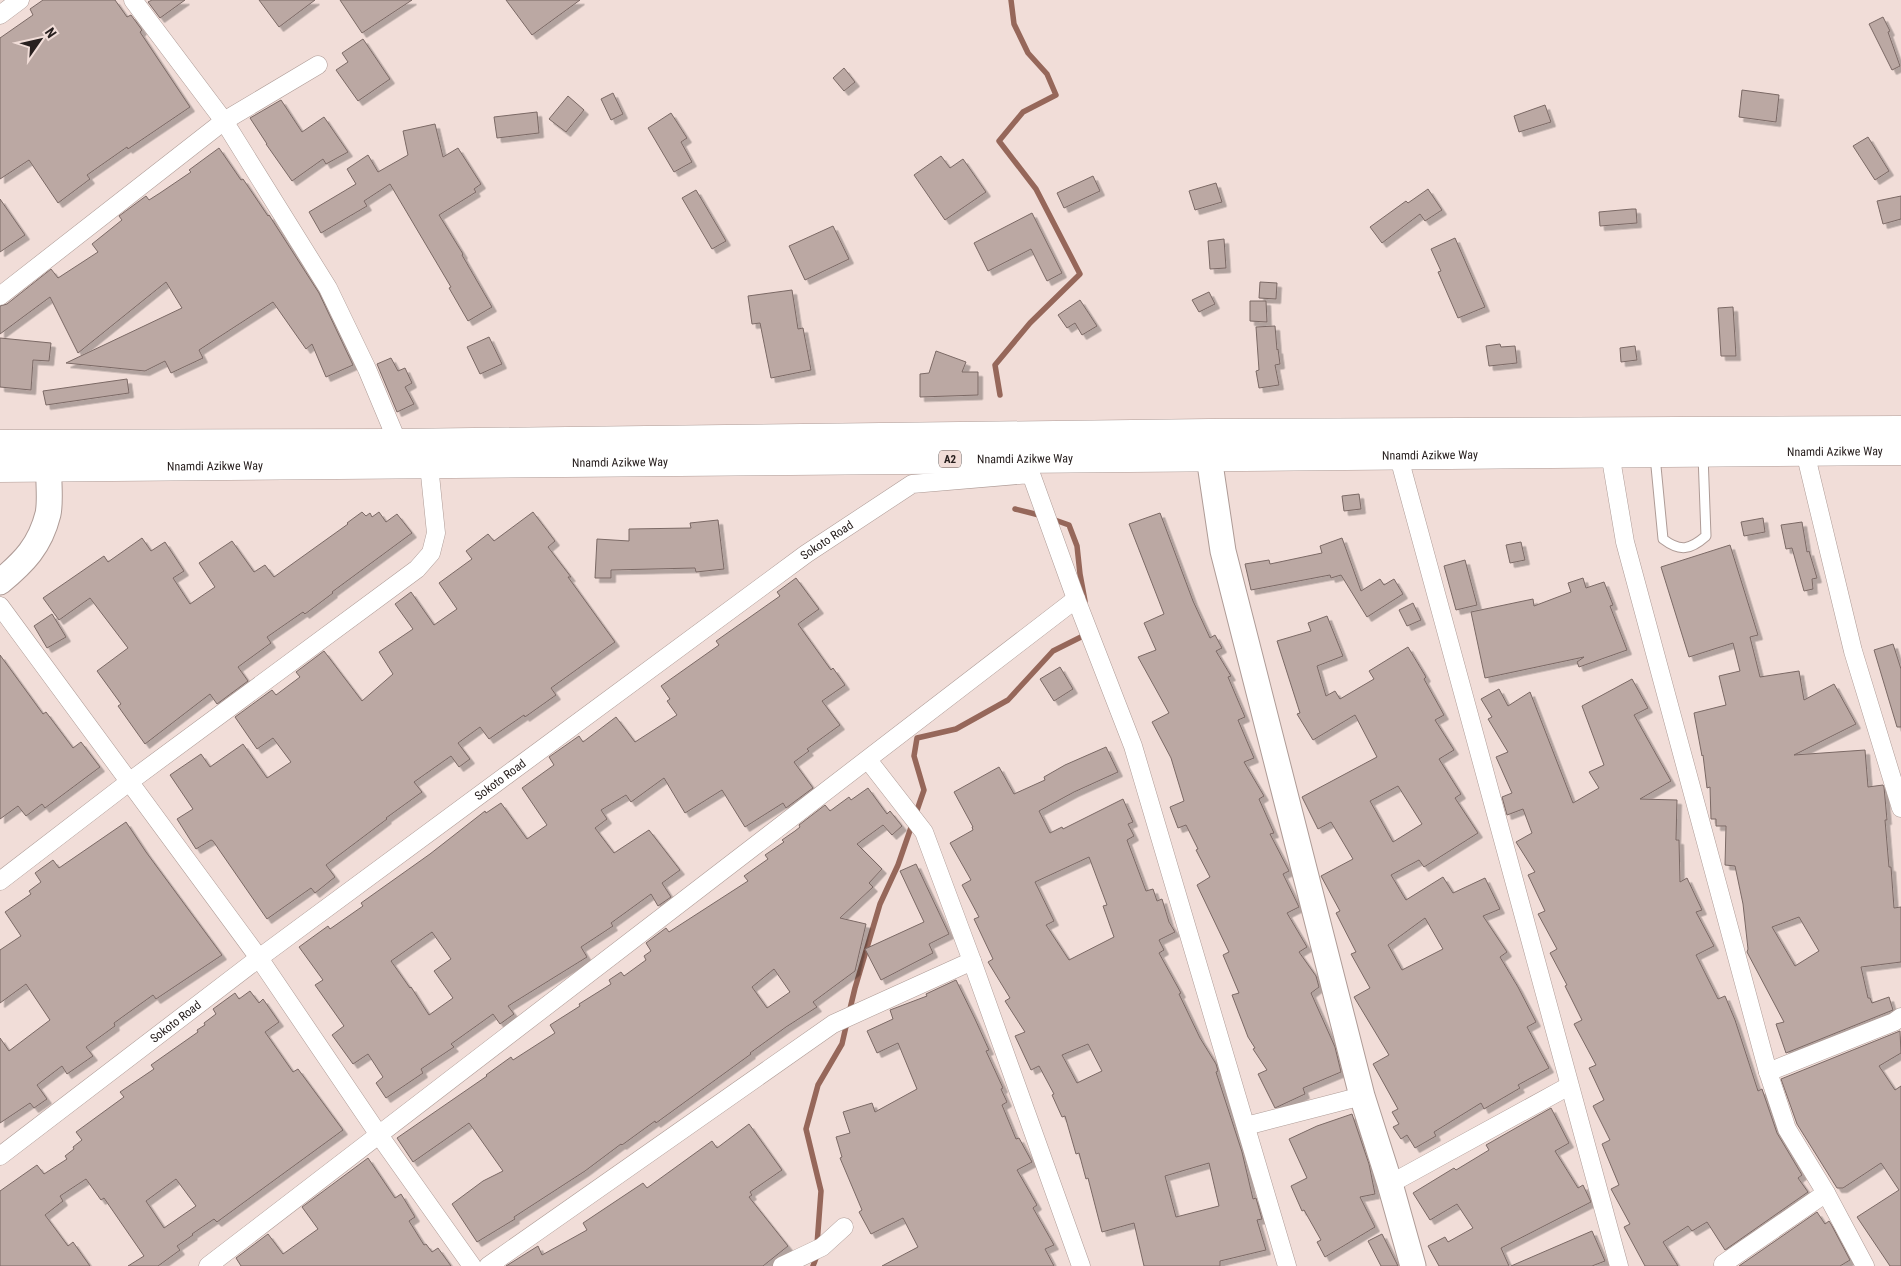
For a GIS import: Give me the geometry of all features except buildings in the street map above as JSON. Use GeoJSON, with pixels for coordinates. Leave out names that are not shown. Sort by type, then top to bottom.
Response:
{"type":"FeatureCollection","features":[{"type":"Feature","properties":{"kind":"highway","name":"Nnamdi Azikwe Way"},"geometry":{"type":"LineString","coordinates":[[0,468],[429,465],[1901,430]]}},
{"type":"Feature","properties":{"kind":"highway","name":"Nnamdi Azikwe Way"},"geometry":{"type":"LineString","coordinates":[[0,444],[1209,445],[1398,454],[1901,451]]}},
{"type":"Feature","properties":{"kind":"street"},"geometry":{"type":"LineString","coordinates":[[0,15],[20,0]]}},
{"type":"Feature","properties":{"kind":"street"},"geometry":{"type":"LineString","coordinates":[[133,0],[224,121],[328,288],[367,368],[398,443]]}},
{"type":"Feature","properties":{"kind":"street"},"geometry":{"type":"LineString","coordinates":[[0,296],[224,121],[318,64]]}},
{"type":"Feature","properties":{"kind":"street"},"geometry":{"type":"LineString","coordinates":[[1209,445],[1223,551],[1362,1096],[1390,1184],[1413,1266]]}},
{"type":"Feature","properties":{"kind":"street"},"geometry":{"type":"LineString","coordinates":[[1805,452],[1853,651],[1901,808]]}},
{"type":"Feature","properties":{"kind":"street"},"geometry":{"type":"LineString","coordinates":[[1610,453],[1625,542],[1768,1072],[1787,1129],[1826,1193],[1866,1266]]}},
{"type":"Feature","properties":{"kind":"street"},"geometry":{"type":"LineString","coordinates":[[1398,454],[1619,1266]]}},
{"type":"Feature","properties":{"kind":"street"},"geometry":{"type":"LineString","coordinates":[[0,881],[129,782],[417,569],[431,553],[436,533],[429,465]]}},
{"type":"Feature","properties":{"kind":"street"},"geometry":{"type":"LineString","coordinates":[[0,582],[23,562],[38,540],[48,513],[48,467]]}},
{"type":"Feature","properties":{"kind":"street","name":"Sokoto Road"},"geometry":{"type":"LineString","coordinates":[[0,1156],[259,958],[806,554],[912,484],[1031,474],[1076,599]]}},
{"type":"Feature","properties":{"kind":"street"},"geometry":{"type":"LineString","coordinates":[[208,1266],[1076,599],[1133,746],[1287,1266]]}},
{"type":"Feature","properties":{"kind":"street"},"geometry":{"type":"LineString","coordinates":[[0,606],[259,958],[379,1135],[472,1266]]}},
{"type":"Feature","properties":{"kind":"street"},"geometry":{"type":"LineString","coordinates":[[868,760],[920,826],[928,842],[1081,1266]]}},
{"type":"Feature","properties":{"kind":"street"},"geometry":{"type":"LineString","coordinates":[[488,1266],[833,1024],[972,961]]}},
{"type":"Feature","properties":{"kind":"street"},"geometry":{"type":"LineString","coordinates":[[1768,1072],[1894,1022],[1901,1017]]}},
{"type":"Feature","properties":{"kind":"street"},"geometry":{"type":"LineString","coordinates":[[1390,1184],[1569,1086]]}},
{"type":"Feature","properties":{"kind":"street"},"geometry":{"type":"LineString","coordinates":[[1246,1126],[1362,1096]]}},
{"type":"Feature","properties":{"kind":"street"},"geometry":{"type":"LineString","coordinates":[[1725,1266],[1723,1264],[1826,1193]]}},
{"type":"Feature","properties":{"kind":"street"},"geometry":{"type":"LineString","coordinates":[[782,1266],[822,1247],[844,1227]]}},
{"type":"Feature","properties":{"kind":"lane"},"geometry":{"type":"LineString","coordinates":[[1654,453],[1663,540],[1675,548],[1684,548],[1698,543],[1706,536],[1703,452]]}},
{"type":"Feature","properties":{"kind":"waterway"},"geometry":{"type":"LineString","coordinates":[[1000,395],[995,365],[1030,323],[1080,274],[1036,189],[999,141],[1023,112],[1056,95],[1047,74],[1028,53],[1014,24],[1011,0]]}},
{"type":"Feature","properties":{"kind":"waterway"},"geometry":{"type":"LineString","coordinates":[[1015,509],[1043,516]]}},
{"type":"Feature","properties":{"kind":"waterway"},"geometry":{"type":"LineString","coordinates":[[1052,519],[1069,525],[1077,546],[1085,601]]}},
{"type":"Feature","properties":{"kind":"waterway"},"geometry":{"type":"LineString","coordinates":[[849,1013],[880,904],[898,865],[924,790],[914,756],[917,738],[956,729],[1008,700],[1053,651],[1087,634]]}},
{"type":"Feature","properties":{"kind":"waterway"},"geometry":{"type":"LineString","coordinates":[[813,1266],[816,1258],[821,1191],[806,1129],[818,1085],[842,1044],[847,1022]]}}]}
